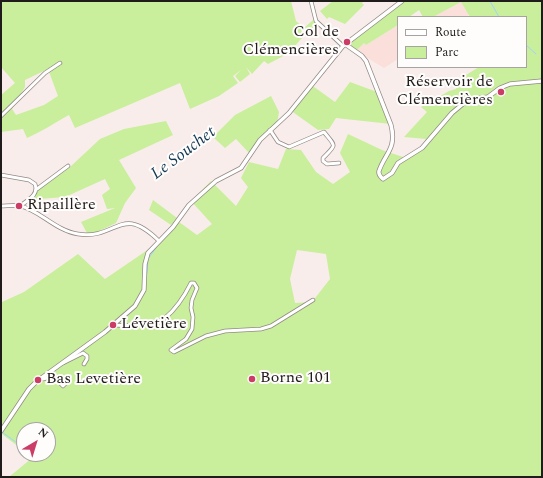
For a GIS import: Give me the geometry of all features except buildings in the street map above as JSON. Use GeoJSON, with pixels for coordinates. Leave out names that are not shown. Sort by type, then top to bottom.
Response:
{"type":"FeatureCollection","features":[{"type":"Feature","properties":{"kind":"street"},"geometry":{"type":"LineString","coordinates":[[311,1],[316,21],[344,45],[362,56],[366,61],[393,132],[391,150],[380,171],[380,176],[383,179],[392,173],[398,163],[422,148],[452,113],[464,103],[472,99],[488,98],[500,88],[510,84],[542,81]]}},
{"type":"Feature","properties":{"kind":"street"},"geometry":{"type":"LineString","coordinates":[[118,324],[135,306],[142,295],[145,285],[147,257],[173,228],[189,204],[212,184],[241,168],[258,142],[289,113],[344,45],[402,1]]}},
{"type":"Feature","properties":{"kind":"street"},"geometry":{"type":"LineString","coordinates":[[1,116],[9,110],[45,73],[60,63]]}},
{"type":"Feature","properties":{"kind":"street"},"geometry":{"type":"LineString","coordinates":[[270,130],[278,142],[286,146],[293,146],[324,132],[333,142],[334,147],[332,151],[323,158],[323,161],[327,164],[339,163]]}},
{"type":"Feature","properties":{"kind":"street"},"geometry":{"type":"LineString","coordinates":[[20,206],[34,196],[37,189],[68,166]]}},
{"type":"Feature","properties":{"kind":"street"},"geometry":{"type":"LineString","coordinates":[[1,175],[32,182],[37,189]]}},
{"type":"Feature","properties":{"kind":"street"},"geometry":{"type":"LineString","coordinates":[[1,206],[20,206],[71,233],[86,235],[99,234],[128,223],[141,227],[159,242]]}},
{"type":"Feature","properties":{"kind":"street"},"geometry":{"type":"LineString","coordinates":[[1,431],[29,389],[61,362],[113,325],[144,324],[161,320],[186,294],[191,283],[194,283],[197,288],[192,300],[193,325],[186,339],[174,347],[171,350],[172,352],[206,336],[226,331],[271,326],[313,300]]}},
{"type":"Feature","properties":{"kind":"street"},"geometry":{"type":"LineString","coordinates":[[61,362],[68,362],[83,353],[87,356],[84,364]]}},
{"type":"Feature","properties":{"kind":"street"},"geometry":{"type":"LineString","coordinates":[[41,378],[43,379],[53,376],[63,386],[65,384]]}},
{"type":"Feature","properties":{"kind":"shaded area"},"geometry":{"type":"Polygon","coordinates":[[[461,2],[469,15],[468,16],[435,16],[461,2]]]}},
{"type":"Feature","properties":{"kind":"shaded area"},"geometry":{"type":"Polygon","coordinates":[[[397,26],[397,60],[384,68],[356,51],[364,43],[366,45],[397,26]]]}},
{"type":"Feature","properties":{"kind":"green space"},"geometry":{"type":"Polygon","coordinates":[[[1,1],[291,1],[296,21],[304,28],[313,20],[316,25],[289,53],[268,64],[264,61],[252,74],[246,67],[250,74],[240,82],[235,76],[241,70],[233,76],[238,83],[219,96],[190,109],[180,83],[75,128],[69,115],[27,138],[23,129],[1,132],[1,95],[15,83],[1,67],[1,1]],[[48,69],[25,80],[25,87],[12,109],[16,115],[44,105],[58,96],[48,69]]]}},
{"type":"Feature","properties":{"kind":"green space"},"geometry":{"type":"Polygon","coordinates":[[[333,1],[364,1],[362,3],[364,5],[345,24],[329,17],[327,19],[320,11],[333,1]]]}},
{"type":"Feature","properties":{"kind":"green space"},"geometry":{"type":"Polygon","coordinates":[[[403,1],[542,1],[542,477],[9,477],[27,462],[56,462],[56,422],[16,422],[16,445],[2,434],[4,431],[1,428],[1,264],[2,302],[24,292],[78,254],[105,279],[146,251],[179,222],[197,235],[212,224],[191,201],[211,181],[236,206],[248,187],[241,178],[249,162],[278,169],[286,149],[301,150],[316,172],[333,184],[350,172],[340,153],[348,134],[382,150],[406,158],[419,150],[426,139],[404,137],[427,112],[421,107],[449,91],[456,89],[461,78],[477,68],[527,68],[527,16],[469,16],[461,2],[435,16],[422,16],[419,10],[410,16],[397,16],[397,26],[366,45],[364,43],[356,51],[351,48],[351,41],[403,1]],[[297,250],[290,279],[295,303],[312,302],[330,279],[326,254],[297,250]]]}},
{"type":"Feature","properties":{"kind":"green space"},"geometry":{"type":"Polygon","coordinates":[[[350,82],[377,92],[391,124],[336,118],[329,129],[318,130],[290,110],[310,84],[335,102],[350,82]]]}},
{"type":"Feature","properties":{"kind":"green space"},"geometry":{"type":"Polygon","coordinates":[[[271,96],[279,112],[277,124],[250,154],[236,139],[225,148],[213,137],[235,115],[271,96]]]}},
{"type":"Feature","properties":{"kind":"green space"},"geometry":{"type":"Polygon","coordinates":[[[166,121],[173,135],[119,160],[136,188],[125,203],[116,223],[95,233],[87,233],[81,222],[115,208],[107,209],[102,195],[110,189],[105,179],[65,197],[39,199],[22,205],[41,188],[69,168],[100,139],[124,129],[166,121]]]}},
{"type":"Feature","properties":{"kind":"green space"},"geometry":{"type":"Polygon","coordinates":[[[153,200],[177,218],[171,225],[149,210],[153,200]]]}},
{"type":"Feature","properties":{"kind":"waterway"},"geometry":{"type":"LineString","coordinates":[[490,1],[498,16]]}},
{"type":"Feature","properties":{"kind":"waterway"},"geometry":{"type":"LineString","coordinates":[[527,46],[536,54]]}},
{"type":"Feature","properties":{"kind":"waterway","name":"Le Souchet"},"geometry":{"type":"LineString","coordinates":[[190,152],[199,146]]}},
{"type":"Feature","properties":{"kind":"waterway"},"geometry":{"type":"LineString","coordinates":[[147,273],[148,259],[156,248]]}},
{"type":"Feature","properties":{"kind":"waterway"},"geometry":{"type":"LineString","coordinates":[[2,432],[16,442]]}},
{"type":"Feature","properties":{"kind":"place","name":"Col de Clémencières"},"geometry":{"type":"Point","coordinates":[347,42]}},
{"type":"Feature","properties":{"kind":"place","name":"Réservoir de Clémencières"},"geometry":{"type":"Point","coordinates":[501,92]}},
{"type":"Feature","properties":{"kind":"place","name":"Ripaillère"},"geometry":{"type":"Point","coordinates":[19,206]}},
{"type":"Feature","properties":{"kind":"place","name":"Lévetière"},"geometry":{"type":"Point","coordinates":[113,325]}},
{"type":"Feature","properties":{"kind":"place","name":"Borne 101"},"geometry":{"type":"Point","coordinates":[252,379]}},
{"type":"Feature","properties":{"kind":"place","name":"Bas Levetière"},"geometry":{"type":"Point","coordinates":[38,380]}}]}
